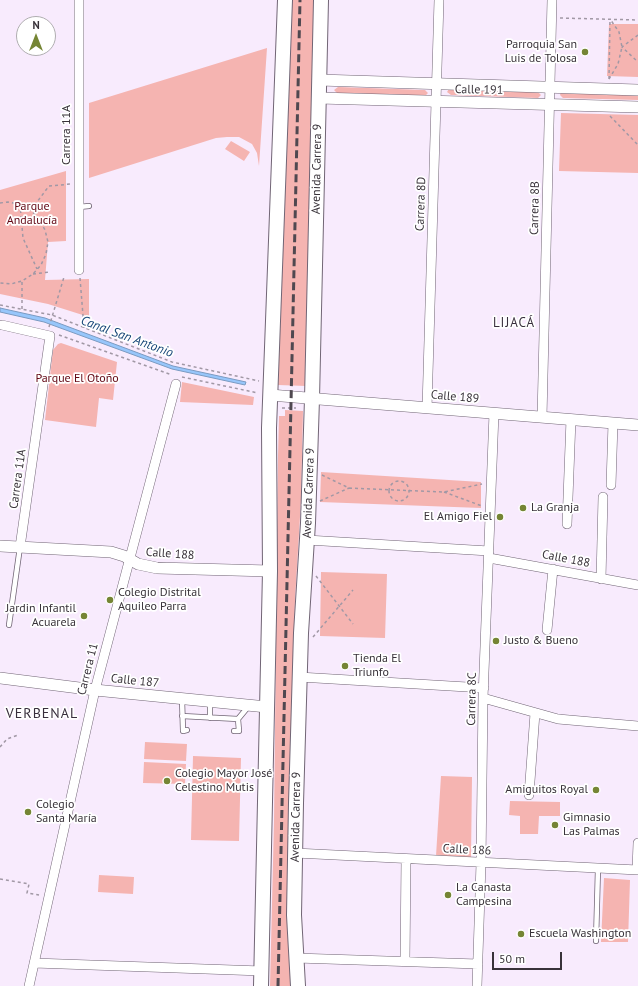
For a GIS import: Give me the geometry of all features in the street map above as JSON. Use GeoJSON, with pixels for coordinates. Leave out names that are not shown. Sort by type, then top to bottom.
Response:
{"type":"FeatureCollection","features":[{"type":"Feature","properties":{"kind":"main road"},"geometry":{"type":"LineString","coordinates":[[261,986],[270,571],[265,394],[284,0]]}},
{"type":"Feature","properties":{"kind":"main road","name":"Avenida Carrera 9"},"geometry":{"type":"LineString","coordinates":[[298,986],[294,915],[299,677],[307,540],[312,399],[321,0]]}},
{"type":"Feature","properties":{"kind":"street","name":"Carrera 11A"},"geometry":{"type":"LineString","coordinates":[[79,0],[79,270]]}},
{"type":"Feature","properties":{"kind":"street","name":"Carrera 8D"},"geometry":{"type":"LineString","coordinates":[[427,408],[439,0]]}},
{"type":"Feature","properties":{"kind":"street","name":"Carrera 8B"},"geometry":{"type":"LineString","coordinates":[[542,417],[552,0]]}},
{"type":"Feature","properties":{"kind":"street","name":"Calle 191"},"geometry":{"type":"LineString","coordinates":[[319,80],[638,90]]}},
{"type":"Feature","properties":{"kind":"street","name":"Calle 191"},"geometry":{"type":"LineString","coordinates":[[319,98],[638,107]]}},
{"type":"Feature","properties":{"kind":"street"},"geometry":{"type":"LineString","coordinates":[[2,325],[51,333]]}},
{"type":"Feature","properties":{"kind":"street","name":"Carrera 11A"},"geometry":{"type":"LineString","coordinates":[[20,547],[51,333]]}},
{"type":"Feature","properties":{"kind":"street","name":"Carrera 11"},"geometry":{"type":"LineString","coordinates":[[29,986],[95,690],[176,384]]}},
{"type":"Feature","properties":{"kind":"street","name":"Calle 189"},"geometry":{"type":"LineString","coordinates":[[265,394],[638,425]]}},
{"type":"Feature","properties":{"kind":"street","name":"Carrera 8C"},"geometry":{"type":"LineString","coordinates":[[477,986],[481,863],[483,698],[494,413]]}},
{"type":"Feature","properties":{"kind":"street"},"geometry":{"type":"LineString","coordinates":[[567,524],[571,419]]}},
{"type":"Feature","properties":{"kind":"street"},"geometry":{"type":"LineString","coordinates":[[611,485],[613,423]]}},
{"type":"Feature","properties":{"kind":"street"},"geometry":{"type":"LineString","coordinates":[[601,579],[603,497]]}},
{"type":"Feature","properties":{"kind":"street","name":"Calle 188"},"geometry":{"type":"LineString","coordinates":[[307,540],[489,555],[553,570],[638,586]]}},
{"type":"Feature","properties":{"kind":"street","name":"Calle 188"},"geometry":{"type":"LineString","coordinates":[[0,546],[111,552],[142,566],[157,568],[270,571]]}},
{"type":"Feature","properties":{"kind":"street"},"geometry":{"type":"LineString","coordinates":[[547,630],[553,570]]}},
{"type":"Feature","properties":{"kind":"street"},"geometry":{"type":"LineString","coordinates":[[299,677],[484,688]]}},
{"type":"Feature","properties":{"kind":"street","name":"Calle 187"},"geometry":{"type":"LineString","coordinates":[[0,678],[95,690],[267,707]]}},
{"type":"Feature","properties":{"kind":"street"},"geometry":{"type":"LineString","coordinates":[[483,698],[558,719],[583,723],[638,726]]}},
{"type":"Feature","properties":{"kind":"street"},"geometry":{"type":"LineString","coordinates":[[529,795],[535,713]]}},
{"type":"Feature","properties":{"kind":"street"},"geometry":{"type":"LineString","coordinates":[[637,870],[638,843]]}},
{"type":"Feature","properties":{"kind":"street","name":"Calle 186"},"geometry":{"type":"LineString","coordinates":[[295,853],[637,870]]}},
{"type":"Feature","properties":{"kind":"street"},"geometry":{"type":"LineString","coordinates":[[405,961],[406,859]]}},
{"type":"Feature","properties":{"kind":"street"},"geometry":{"type":"LineString","coordinates":[[296,958],[478,964]]}},
{"type":"Feature","properties":{"kind":"street"},"geometry":{"type":"LineString","coordinates":[[34,964],[262,971]]}},
{"type":"Feature","properties":{"kind":"lane"},"geometry":{"type":"LineString","coordinates":[[79,207],[89,206]]}},
{"type":"Feature","properties":{"kind":"lane","name":"Carrera 11A"},"geometry":{"type":"LineString","coordinates":[[9,625],[20,547]]}},
{"type":"Feature","properties":{"kind":"lane"},"geometry":{"type":"LineString","coordinates":[[182,699],[182,730],[186,730]]}},
{"type":"Feature","properties":{"kind":"lane"},"geometry":{"type":"LineString","coordinates":[[210,702],[210,718]]}},
{"type":"Feature","properties":{"kind":"lane"},"geometry":{"type":"LineString","coordinates":[[234,731],[239,731],[238,719],[249,706]]}},
{"type":"Feature","properties":{"kind":"lane"},"geometry":{"type":"LineString","coordinates":[[182,716],[238,719]]}},
{"type":"Feature","properties":{"kind":"lane"},"geometry":{"type":"LineString","coordinates":[[596,941],[598,868]]}},
{"type":"Feature","properties":{"kind":"path"},"geometry":{"type":"LineString","coordinates":[[560,18],[638,20]]}},
{"type":"Feature","properties":{"kind":"path"},"geometry":{"type":"LineString","coordinates":[[610,19],[619,32],[622,47],[618,64],[609,80],[610,19]]}},
{"type":"Feature","properties":{"kind":"path"},"geometry":{"type":"LineString","coordinates":[[622,47],[638,35]]}},
{"type":"Feature","properties":{"kind":"path"},"geometry":{"type":"LineString","coordinates":[[622,47],[638,62]]}},
{"type":"Feature","properties":{"kind":"path"},"geometry":{"type":"LineString","coordinates":[[606,112],[638,145]]}},
{"type":"Feature","properties":{"kind":"path"},"geometry":{"type":"LineString","coordinates":[[31,210],[49,186],[58,184],[79,184]]}},
{"type":"Feature","properties":{"kind":"path"},"geometry":{"type":"LineString","coordinates":[[0,203],[8,202],[20,204],[31,210],[40,219],[48,242],[46,254],[33,274],[22,281],[11,284],[0,284]]}},
{"type":"Feature","properties":{"kind":"path"},"geometry":{"type":"LineString","coordinates":[[20,204],[23,238],[37,270]]}},
{"type":"Feature","properties":{"kind":"path"},"geometry":{"type":"LineString","coordinates":[[79,270],[84,329]]}},
{"type":"Feature","properties":{"kind":"path"},"geometry":{"type":"LineString","coordinates":[[33,274],[50,272]]}},
{"type":"Feature","properties":{"kind":"path"},"geometry":{"type":"LineString","coordinates":[[64,277],[52,315],[51,333],[166,374],[265,394]]}},
{"type":"Feature","properties":{"kind":"path"},"geometry":{"type":"LineString","coordinates":[[22,281],[22,310]]}},
{"type":"Feature","properties":{"kind":"path"},"geometry":{"type":"LineString","coordinates":[[0,305],[52,315],[84,329],[172,362],[261,381]]}},
{"type":"Feature","properties":{"kind":"path"},"geometry":{"type":"LineString","coordinates":[[282,413],[282,408],[297,408]]}},
{"type":"Feature","properties":{"kind":"path"},"geometry":{"type":"LineString","coordinates":[[316,473],[349,488],[388,490],[444,492],[492,482]]}},
{"type":"Feature","properties":{"kind":"path"},"geometry":{"type":"LineString","coordinates":[[399,481],[406,483],[409,491],[406,498],[400,502],[390,498],[388,490],[393,482],[399,481]]}},
{"type":"Feature","properties":{"kind":"path"},"geometry":{"type":"LineString","coordinates":[[315,503],[349,488]]}},
{"type":"Feature","properties":{"kind":"path"},"geometry":{"type":"LineString","coordinates":[[444,492],[490,509]]}},
{"type":"Feature","properties":{"kind":"path"},"geometry":{"type":"LineString","coordinates":[[313,571],[353,624]]}},
{"type":"Feature","properties":{"kind":"path"},"geometry":{"type":"LineString","coordinates":[[311,640],[353,590]]}},
{"type":"Feature","properties":{"kind":"path"},"geometry":{"type":"LineString","coordinates":[[0,747],[7,738],[18,735]]}},
{"type":"Feature","properties":{"kind":"path"},"geometry":{"type":"LineString","coordinates":[[0,879],[28,884],[27,893],[42,895]]}},
{"type":"Feature","properties":{"kind":"green space"},"geometry":{"type":"Polygon","coordinates":[[[292,0],[314,0],[306,386],[278,385],[292,0]]]}},
{"type":"Feature","properties":{"kind":"green space"},"geometry":{"type":"Polygon","coordinates":[[[609,24],[638,24],[638,77],[607,76],[609,24]]]}},
{"type":"Feature","properties":{"kind":"green space"},"geometry":{"type":"Polygon","coordinates":[[[267,48],[259,166],[257,153],[252,144],[239,137],[227,137],[216,138],[89,178],[89,103],[267,48]]]}},
{"type":"Feature","properties":{"kind":"green space"},"geometry":{"type":"Polygon","coordinates":[[[338,87],[425,90],[428,93],[425,96],[337,93],[334,90],[338,87]]]}},
{"type":"Feature","properties":{"kind":"green space"},"geometry":{"type":"Polygon","coordinates":[[[449,89],[538,92],[541,95],[538,98],[451,95],[447,92],[449,89]]]}},
{"type":"Feature","properties":{"kind":"green space"},"geometry":{"type":"Polygon","coordinates":[[[561,92],[638,94],[638,100],[563,98],[560,95],[561,92]]]}},
{"type":"Feature","properties":{"kind":"green space"},"geometry":{"type":"Polygon","coordinates":[[[561,113],[638,115],[638,173],[559,171],[561,113]]]}},
{"type":"Feature","properties":{"kind":"green space"},"geometry":{"type":"Polygon","coordinates":[[[231,141],[250,152],[244,161],[225,149],[231,141]]]}},
{"type":"Feature","properties":{"kind":"green space","name":"Parque Andalucía"},"geometry":{"type":"Polygon","coordinates":[[[66,171],[66,241],[48,242],[45,280],[89,279],[89,317],[48,304],[0,294],[0,190],[66,171]]]}},
{"type":"Feature","properties":{"kind":"green space","name":"Parque El Otoño"},"geometry":{"type":"Polygon","coordinates":[[[61,343],[117,362],[113,400],[99,398],[96,427],[45,420],[53,350],[58,344],[61,343]]]}},
{"type":"Feature","properties":{"kind":"green space"},"geometry":{"type":"Polygon","coordinates":[[[182,382],[254,397],[253,405],[180,402],[182,382]]]}},
{"type":"Feature","properties":{"kind":"green space"},"geometry":{"type":"Polygon","coordinates":[[[285,410],[303,411],[301,500],[295,600],[290,820],[292,986],[270,986],[274,821],[279,416],[285,416],[285,410]]]}},
{"type":"Feature","properties":{"kind":"green space"},"geometry":{"type":"Polygon","coordinates":[[[321,472],[481,482],[481,508],[320,502],[321,472]]]}},
{"type":"Feature","properties":{"kind":"green space"},"geometry":{"type":"Polygon","coordinates":[[[321,572],[387,574],[385,638],[320,636],[321,572]]]}},
{"type":"Feature","properties":{"kind":"green space"},"geometry":{"type":"Polygon","coordinates":[[[145,742],[187,744],[186,761],[144,759],[145,742]]]}},
{"type":"Feature","properties":{"kind":"green space"},"geometry":{"type":"Polygon","coordinates":[[[193,756],[241,758],[239,841],[191,840],[193,756]]]}},
{"type":"Feature","properties":{"kind":"green space"},"geometry":{"type":"Polygon","coordinates":[[[144,762],[186,764],[185,784],[143,783],[144,762]]]}},
{"type":"Feature","properties":{"kind":"green space"},"geometry":{"type":"Polygon","coordinates":[[[441,776],[472,777],[471,859],[436,856],[441,776]]]}},
{"type":"Feature","properties":{"kind":"green space"},"geometry":{"type":"Polygon","coordinates":[[[510,801],[560,802],[560,816],[539,816],[538,834],[520,834],[520,816],[509,815],[510,801]]]}},
{"type":"Feature","properties":{"kind":"green space"},"geometry":{"type":"Polygon","coordinates":[[[99,875],[134,877],[133,894],[98,892],[99,875]]]}},
{"type":"Feature","properties":{"kind":"green space"},"geometry":{"type":"Polygon","coordinates":[[[604,878],[630,880],[628,942],[601,942],[604,878]]]}},
{"type":"Feature","properties":{"kind":"water"},"geometry":{"type":"Polygon","coordinates":[[[0,308],[45,318],[173,366],[246,382],[245,385],[172,369],[44,322],[0,312],[0,308]]]}},
{"type":"Feature","properties":{"kind":"railway"},"geometry":{"type":"LineString","coordinates":[[278,986],[300,0]]}},
{"type":"Feature","properties":{"kind":"place","name":"Parroquia San Luis de Tolosa"},"geometry":{"type":"Point","coordinates":[585,52]}},
{"type":"Feature","properties":{"kind":"place","name":"La Granja"},"geometry":{"type":"Point","coordinates":[523,508]}},
{"type":"Feature","properties":{"kind":"place","name":"El Amigo Fiel"},"geometry":{"type":"Point","coordinates":[500,517]}},
{"type":"Feature","properties":{"kind":"place","name":"Colegio Distrital Aquileo Parra"},"geometry":{"type":"Point","coordinates":[110,600]}},
{"type":"Feature","properties":{"kind":"place","name":"Jardin Infantil Acuarela"},"geometry":{"type":"Point","coordinates":[84,616]}},
{"type":"Feature","properties":{"kind":"place","name":"Justo & Bueno"},"geometry":{"type":"Point","coordinates":[496,641]}},
{"type":"Feature","properties":{"kind":"place","name":"Tienda El Triunfo"},"geometry":{"type":"Point","coordinates":[345,666]}},
{"type":"Feature","properties":{"kind":"place","name":"Colegio Mayor José Celestino Mutis"},"geometry":{"type":"Point","coordinates":[167,781]}},
{"type":"Feature","properties":{"kind":"place","name":"Amiguitos Royal"},"geometry":{"type":"Point","coordinates":[596,790]}},
{"type":"Feature","properties":{"kind":"place","name":"Colegio Santa María"},"geometry":{"type":"Point","coordinates":[28,812]}},
{"type":"Feature","properties":{"kind":"place","name":"Gimnasio Las Palmas"},"geometry":{"type":"Point","coordinates":[555,825]}},
{"type":"Feature","properties":{"kind":"place","name":"La Canasta Campesina"},"geometry":{"type":"Point","coordinates":[448,895]}},
{"type":"Feature","properties":{"kind":"place","name":"Escuela Washington"},"geometry":{"type":"Point","coordinates":[521,934]}},
{"type":"Feature","properties":{"kind":"district","name":"LIJACÁ"},"geometry":{"type":"Point","coordinates":[514,323]}},
{"type":"Feature","properties":{"kind":"district","name":"VERBENAL"},"geometry":{"type":"Point","coordinates":[42,714]}},
{"type":"Feature","properties":{"kind":"water label","name":"Canal San Antonio"},"geometry":{"type":"Point","coordinates":[127,337]}}]}
